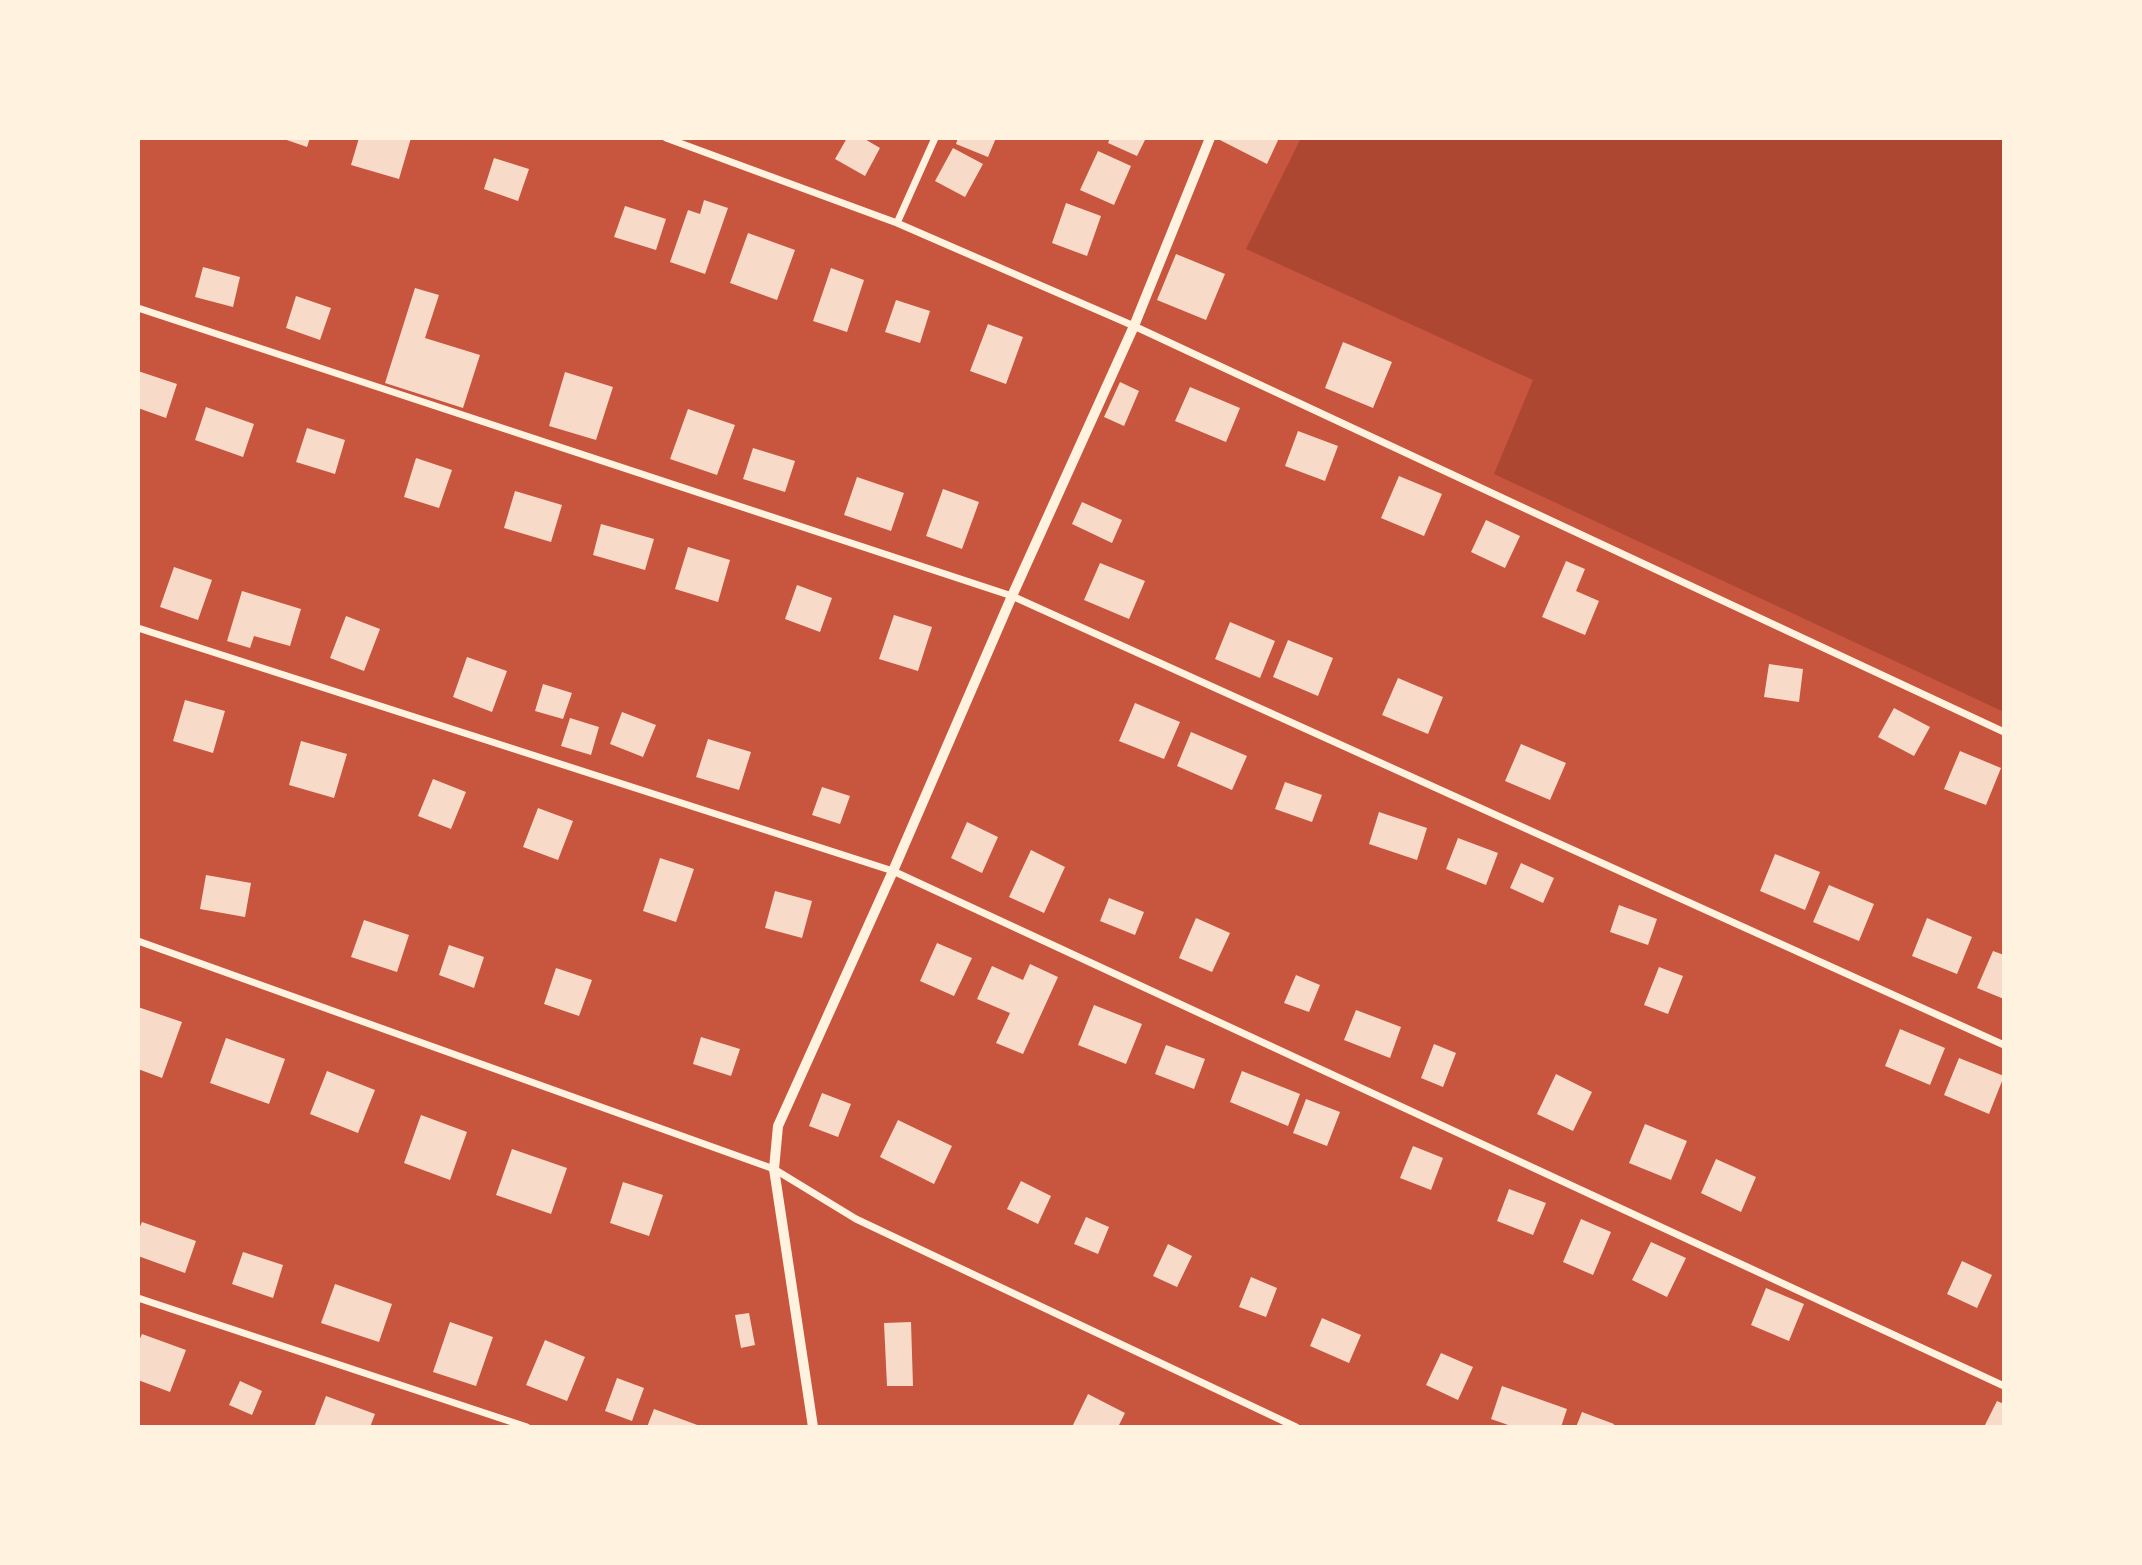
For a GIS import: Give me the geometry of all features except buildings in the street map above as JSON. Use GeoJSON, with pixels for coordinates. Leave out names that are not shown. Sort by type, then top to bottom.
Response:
{"type":"FeatureCollection","features":[{"type":"Feature","properties":{"kind":"street"},"geometry":{"type":"LineString","coordinates":[[666,138],[897,223],[1134,326],[2004,732]]}},
{"type":"Feature","properties":{"kind":"street"},"geometry":{"type":"LineString","coordinates":[[691,148],[695,138]]}},
{"type":"Feature","properties":{"kind":"street"},"geometry":{"type":"LineString","coordinates":[[897,223],[935,138]]}},
{"type":"Feature","properties":{"kind":"street"},"geometry":{"type":"LineString","coordinates":[[813,1427],[774,1169],[778,1126],[1134,326],[1210,138]]}},
{"type":"Feature","properties":{"kind":"street"},"geometry":{"type":"LineString","coordinates":[[138,308],[1012,596],[2004,1045]]}},
{"type":"Feature","properties":{"kind":"street"},"geometry":{"type":"LineString","coordinates":[[138,628],[893,871],[2004,1386]]}},
{"type":"Feature","properties":{"kind":"street"},"geometry":{"type":"LineString","coordinates":[[138,941],[774,1169],[856,1219],[1296,1427]]}},
{"type":"Feature","properties":{"kind":"street"},"geometry":{"type":"LineString","coordinates":[[138,1298],[527,1427]]}},
{"type":"Feature","properties":{"kind":"shaded area"},"geometry":{"type":"Polygon","coordinates":[[[1301,138],[2004,138],[2004,712],[1494,474],[1533,380],[1246,249],[1301,138]]]}}]}
